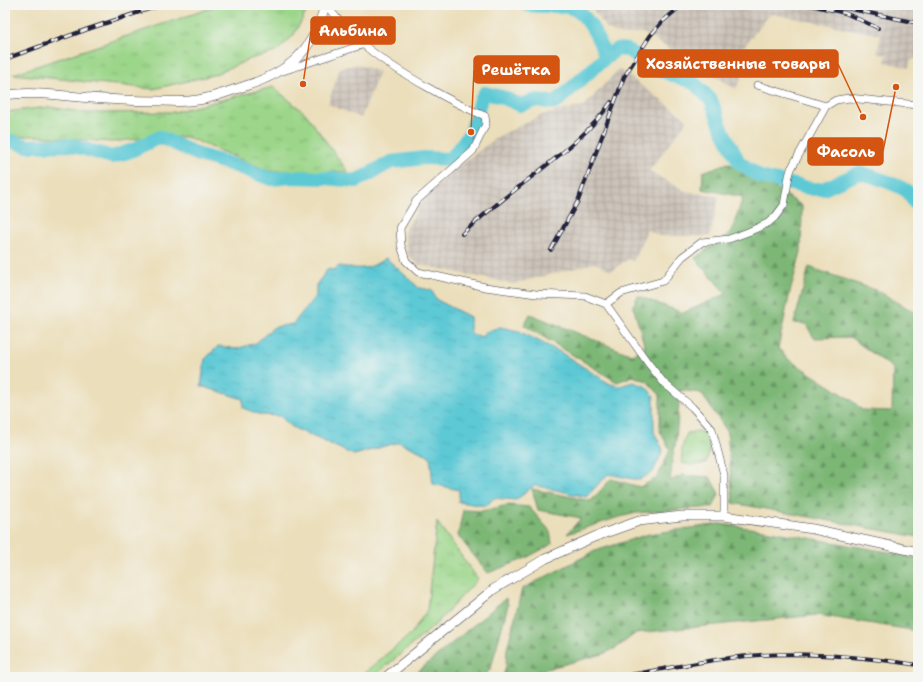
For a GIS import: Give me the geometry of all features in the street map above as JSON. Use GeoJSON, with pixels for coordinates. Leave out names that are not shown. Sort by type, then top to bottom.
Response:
{"type":"FeatureCollection","features":[{"type":"Feature","properties":{"kind":"street"},"geometry":{"type":"LineString","coordinates":[[325,5],[340,23],[362,45],[395,68],[466,108],[485,116],[486,124],[473,152],[416,201],[400,228],[401,245],[406,261],[418,272],[485,287],[536,294],[585,296],[606,304],[664,383],[692,407],[712,429],[724,476],[724,516]]}},
{"type":"Feature","properties":{"kind":"street"},"geometry":{"type":"LineString","coordinates":[[5,95],[43,94],[153,101],[190,101],[218,95],[261,81],[289,65],[307,48],[322,18],[325,5]]}},
{"type":"Feature","properties":{"kind":"street"},"geometry":{"type":"LineString","coordinates":[[275,74],[362,45]]}},
{"type":"Feature","properties":{"kind":"street"},"geometry":{"type":"LineString","coordinates":[[758,85],[826,106]]}},
{"type":"Feature","properties":{"kind":"street"},"geometry":{"type":"LineString","coordinates":[[606,304],[621,292],[663,282],[682,257],[702,242],[729,239],[768,223],[780,210],[785,199],[789,176],[794,163],[826,106],[836,100],[849,98],[918,105]]}},
{"type":"Feature","properties":{"kind":"street"},"geometry":{"type":"LineString","coordinates":[[386,677],[494,589],[546,559],[594,537],[639,521],[682,516],[724,516],[813,529],[918,552]]}},
{"type":"Feature","properties":{"kind":"shaded area"},"geometry":{"type":"Polygon","coordinates":[[[590,5],[918,5],[918,58],[911,60],[909,68],[885,62],[887,55],[877,53],[881,35],[772,14],[768,16],[735,58],[742,76],[736,89],[643,33],[625,35],[615,33],[606,28],[590,5]]]}},
{"type":"Feature","properties":{"kind":"shaded area"},"geometry":{"type":"Polygon","coordinates":[[[357,64],[379,72],[361,118],[328,104],[340,68],[357,64]]]}},
{"type":"Feature","properties":{"kind":"shaded area"},"geometry":{"type":"Polygon","coordinates":[[[619,69],[688,120],[649,171],[685,191],[719,197],[710,236],[659,236],[647,230],[633,261],[628,259],[611,271],[595,263],[513,284],[417,264],[408,255],[405,231],[423,200],[451,172],[497,137],[544,114],[584,106],[619,69]]]}},
{"type":"Feature","properties":{"kind":"green space"},"geometry":{"type":"Polygon","coordinates":[[[220,5],[308,5],[307,11],[293,36],[276,52],[250,59],[213,75],[153,89],[13,74],[220,5]]]}},
{"type":"Feature","properties":{"kind":"green space"},"geometry":{"type":"Polygon","coordinates":[[[273,87],[306,114],[348,172],[268,171],[187,137],[144,138],[112,142],[34,136],[5,137],[5,112],[49,107],[88,113],[174,112],[273,87]]]}},
{"type":"Feature","properties":{"kind":"green space"},"geometry":{"type":"Polygon","coordinates":[[[728,163],[777,189],[802,206],[801,252],[790,292],[778,348],[788,359],[853,401],[862,410],[892,411],[893,368],[850,337],[814,338],[806,324],[794,323],[809,267],[878,291],[918,314],[918,537],[733,503],[727,431],[701,393],[680,390],[676,440],[670,481],[683,475],[710,477],[719,494],[713,507],[636,513],[567,534],[581,518],[538,510],[532,489],[591,501],[611,479],[640,487],[657,478],[670,450],[660,431],[660,395],[647,381],[633,376],[617,382],[524,325],[530,314],[632,355],[645,347],[633,306],[638,296],[683,313],[726,294],[695,258],[731,233],[743,197],[702,189],[703,172],[728,163]]]}},
{"type":"Feature","properties":{"kind":"green space"},"geometry":{"type":"Polygon","coordinates":[[[698,431],[707,434],[710,448],[706,463],[692,465],[682,463],[682,448],[687,433],[698,431]]]}},
{"type":"Feature","properties":{"kind":"green space"},"geometry":{"type":"Polygon","coordinates":[[[508,505],[529,507],[550,531],[552,544],[524,559],[488,573],[458,536],[463,510],[482,511],[508,505]]]}},
{"type":"Feature","properties":{"kind":"green space"},"geometry":{"type":"Polygon","coordinates":[[[437,522],[478,579],[433,627],[373,677],[359,677],[411,634],[427,610],[437,522]]]}},
{"type":"Feature","properties":{"kind":"green space"},"geometry":{"type":"Polygon","coordinates":[[[720,524],[764,530],[894,553],[918,559],[918,631],[817,615],[636,633],[616,648],[603,654],[516,677],[503,677],[506,666],[507,649],[522,589],[595,551],[649,534],[720,524]]]}},
{"type":"Feature","properties":{"kind":"green space"},"geometry":{"type":"Polygon","coordinates":[[[506,598],[508,605],[491,668],[484,677],[414,677],[415,674],[506,598]]]}},
{"type":"Feature","properties":{"kind":"water"},"geometry":{"type":"Polygon","coordinates":[[[386,258],[419,288],[431,290],[437,300],[470,317],[470,333],[482,337],[485,332],[500,327],[519,331],[560,352],[610,384],[620,386],[633,382],[645,386],[654,396],[654,432],[663,450],[653,472],[639,480],[608,474],[586,497],[535,485],[516,500],[494,498],[486,506],[459,502],[459,490],[433,484],[430,456],[399,442],[354,455],[292,427],[280,416],[261,415],[243,408],[243,399],[201,386],[205,359],[218,346],[236,349],[256,343],[274,327],[293,324],[313,299],[316,294],[316,285],[328,269],[334,270],[339,266],[364,268],[386,258]]]}},
{"type":"Feature","properties":{"kind":"waterway"},"geometry":{"type":"LineString","coordinates":[[527,5],[563,6],[575,9],[592,27],[606,57]]}},
{"type":"Feature","properties":{"kind":"waterway"},"geometry":{"type":"LineString","coordinates":[[5,139],[27,146],[71,145],[112,157],[133,150],[160,137],[199,155],[230,164],[271,179],[291,177],[356,181],[391,162],[424,158],[451,159],[471,132],[481,99],[485,93],[502,97],[520,105],[537,100],[555,103],[617,49],[628,50],[654,68],[694,83],[711,100],[722,129],[739,162],[760,177],[813,189],[823,189],[859,173],[891,183],[907,191],[914,203],[918,206]]}},
{"type":"Feature","properties":{"kind":"railway"},"geometry":{"type":"LineString","coordinates":[[5,59],[161,5]]}},
{"type":"Feature","properties":{"kind":"railway"},"geometry":{"type":"LineString","coordinates":[[551,250],[578,201],[624,77],[650,36],[662,22],[682,5]]}},
{"type":"Feature","properties":{"kind":"railway"},"geometry":{"type":"LineString","coordinates":[[810,5],[845,13],[878,28]]}},
{"type":"Feature","properties":{"kind":"railway"},"geometry":{"type":"LineString","coordinates":[[831,5],[918,23]]}},
{"type":"Feature","properties":{"kind":"railway"},"geometry":{"type":"LineString","coordinates":[[462,234],[578,140],[604,112],[611,102]]}},
{"type":"Feature","properties":{"kind":"railway"},"geometry":{"type":"LineString","coordinates":[[619,677],[707,661],[742,656],[780,654],[839,656],[918,665]]}},
{"type":"Feature","properties":{"kind":"place","name":"Альбина"},"geometry":{"type":"Point","coordinates":[303,84]}},
{"type":"Feature","properties":{"kind":"place","name":"Фасоль"},"geometry":{"type":"Point","coordinates":[896,87]}},
{"type":"Feature","properties":{"kind":"place","name":"Хозяйственные товары"},"geometry":{"type":"Point","coordinates":[863,117]}},
{"type":"Feature","properties":{"kind":"place","name":"Решётка"},"geometry":{"type":"Point","coordinates":[471,132]}}]}
